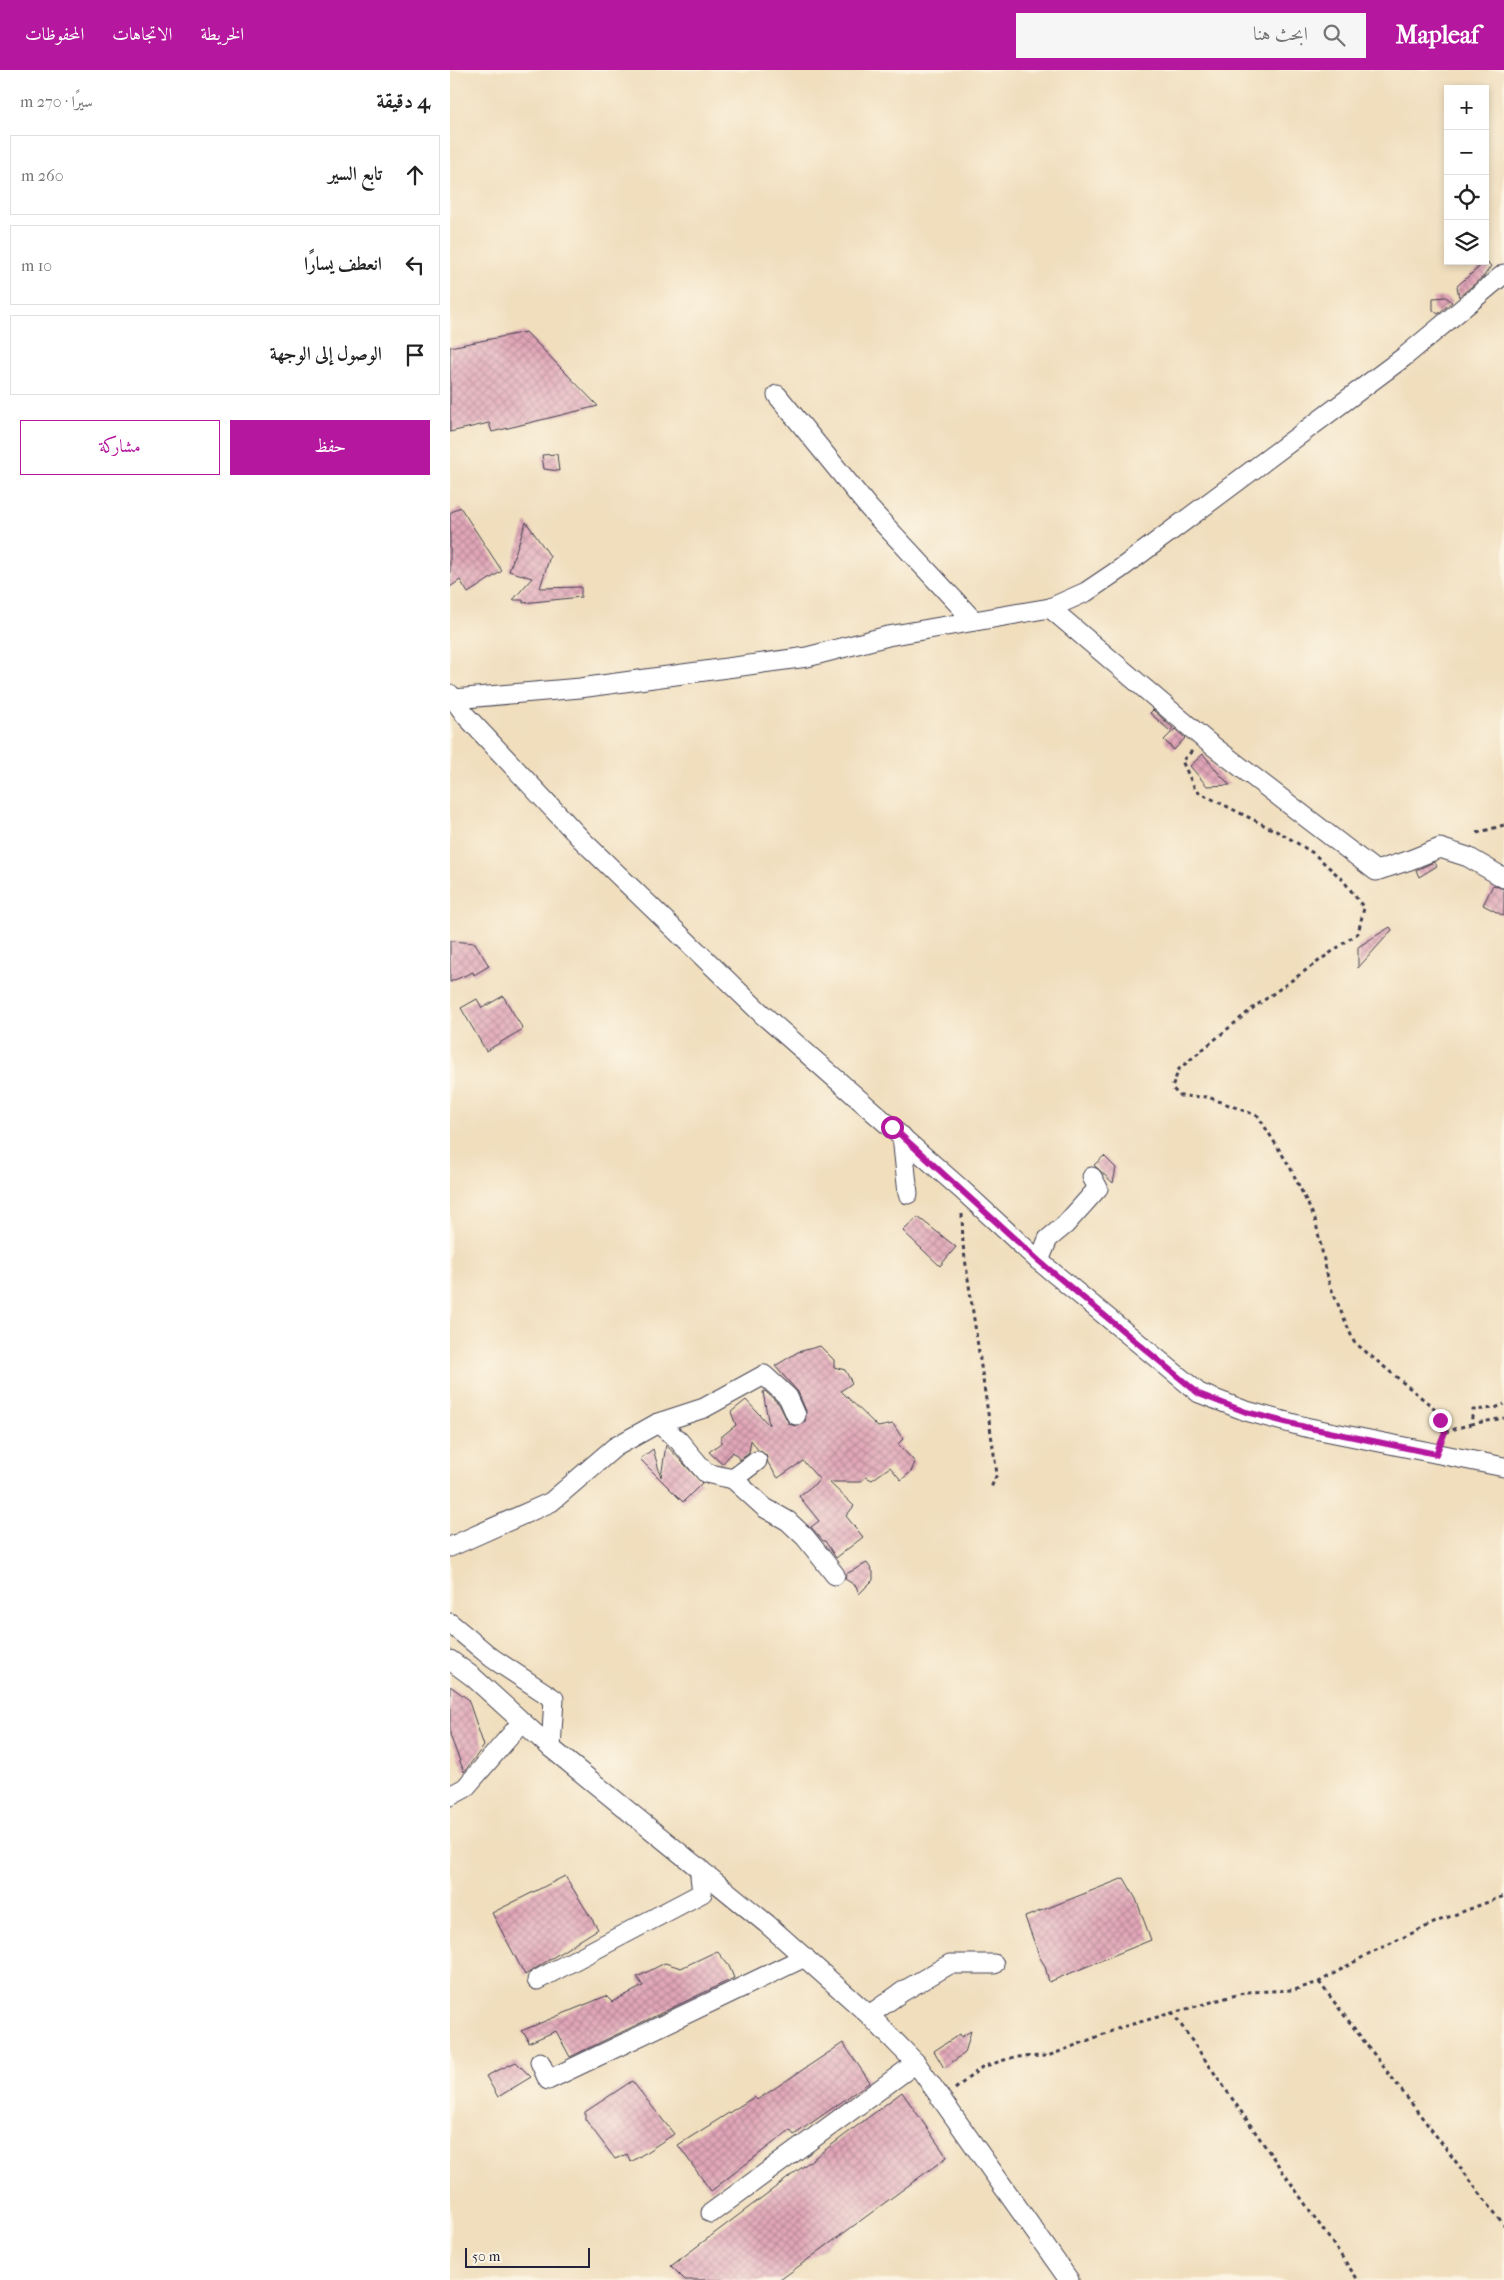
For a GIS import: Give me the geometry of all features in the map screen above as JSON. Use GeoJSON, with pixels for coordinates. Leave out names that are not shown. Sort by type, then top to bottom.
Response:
{"type":"FeatureCollection","features":[{"type":"Feature","properties":{"kind":"street"},"geometry":{"type":"LineString","coordinates":[[452,697],[580,688],[807,657],[888,636],[1050,608],[1086,592],[1128,563],[1404,357],[1504,274]]}},
{"type":"Feature","properties":{"kind":"street"},"geometry":{"type":"LineString","coordinates":[[777,395],[869,508],[974,621]]}},
{"type":"Feature","properties":{"kind":"street"},"geometry":{"type":"LineString","coordinates":[[1050,608],[1204,739],[1376,870],[1410,860],[1440,848],[1468,857],[1504,878]]}},
{"type":"Feature","properties":{"kind":"street"},"geometry":{"type":"LineString","coordinates":[[452,697],[466,716],[589,846],[762,1014],[902,1136],[1039,1261],[1199,1394],[1246,1412],[1305,1427],[1504,1467]]}},
{"type":"Feature","properties":{"kind":"street"},"geometry":{"type":"LineString","coordinates":[[902,1136],[908,1194]]}},
{"type":"Feature","properties":{"kind":"street"},"geometry":{"type":"LineString","coordinates":[[1039,1261],[1048,1238],[1065,1225],[1098,1188],[1092,1177]]}},
{"type":"Feature","properties":{"kind":"street"},"geometry":{"type":"LineString","coordinates":[[450,1547],[550,1502],[615,1447],[658,1423],[704,1408],[764,1376],[788,1397],[796,1415]]}},
{"type":"Feature","properties":{"kind":"street"},"geometry":{"type":"LineString","coordinates":[[658,1423],[679,1441],[706,1473],[733,1479],[765,1508],[788,1522],[805,1537],[835,1575]]}},
{"type":"Feature","properties":{"kind":"street"},"geometry":{"type":"LineString","coordinates":[[733,1479],[757,1461]]}},
{"type":"Feature","properties":{"kind":"street"},"geometry":{"type":"LineString","coordinates":[[450,1623],[492,1658],[554,1699],[551,1748]]}},
{"type":"Feature","properties":{"kind":"street"},"geometry":{"type":"LineString","coordinates":[[450,1660],[472,1677],[551,1748],[699,1867],[805,1957],[869,2015],[916,2063],[1070,2280]]}},
{"type":"Feature","properties":{"kind":"street"},"geometry":{"type":"LineString","coordinates":[[450,1796],[465,1788],[522,1722]]}},
{"type":"Feature","properties":{"kind":"street"},"geometry":{"type":"LineString","coordinates":[[537,1980],[702,1892],[699,1867]]}},
{"type":"Feature","properties":{"kind":"street"},"geometry":{"type":"LineString","coordinates":[[540,2062],[548,2080],[805,1957]]}},
{"type":"Feature","properties":{"kind":"street"},"geometry":{"type":"LineString","coordinates":[[869,2015],[902,1992],[950,1964],[994,1964]]}},
{"type":"Feature","properties":{"kind":"street"},"geometry":{"type":"LineString","coordinates":[[711,2213],[916,2063]]}},
{"type":"Feature","properties":{"kind":"path"},"geometry":{"type":"LineString","coordinates":[[1204,739],[1182,761],[1196,791],[1284,835],[1313,853],[1343,880],[1364,908],[1358,933],[1253,1008],[1216,1038],[1179,1069],[1172,1088],[1180,1096],[1208,1097],[1258,1116],[1290,1167],[1315,1219],[1328,1283],[1354,1342],[1434,1408],[1445,1432],[1436,1454]]}},
{"type":"Feature","properties":{"kind":"path"},"geometry":{"type":"LineString","coordinates":[[1477,833],[1504,825]]}},
{"type":"Feature","properties":{"kind":"path"},"geometry":{"type":"LineString","coordinates":[[961,1189],[963,1245],[997,1474],[990,1490]]}},
{"type":"Feature","properties":{"kind":"path"},"geometry":{"type":"LineString","coordinates":[[1472,1424],[1473,1410],[1495,1408],[1504,1404]]}},
{"type":"Feature","properties":{"kind":"path"},"geometry":{"type":"LineString","coordinates":[[1445,1432],[1472,1424],[1504,1418]]}},
{"type":"Feature","properties":{"kind":"path"},"geometry":{"type":"LineString","coordinates":[[942,2099],[982,2067],[1014,2057],[1048,2056],[1122,2027],[1247,1992],[1294,1990],[1319,1982],[1370,1953],[1429,1925],[1504,1896]]}},
{"type":"Feature","properties":{"kind":"path"},"geometry":{"type":"LineString","coordinates":[[1319,1982],[1504,2225]]}},
{"type":"Feature","properties":{"kind":"path"},"geometry":{"type":"LineString","coordinates":[[1172,2012],[1358,2280]]}},
{"type":"Feature","properties":{"kind":"building"},"geometry":{"type":"Polygon","coordinates":[[[1489,264],[1491,266],[1484,276],[1459,297],[1457,286],[1481,265],[1489,264]]]}},
{"type":"Feature","properties":{"kind":"building"},"geometry":{"type":"Polygon","coordinates":[[[1446,297],[1452,302],[1438,314],[1433,310],[1433,298],[1446,297]]]}},
{"type":"Feature","properties":{"kind":"building"},"geometry":{"type":"Polygon","coordinates":[[[526,332],[598,406],[492,432],[489,423],[450,432],[450,347],[526,332]]]}},
{"type":"Feature","properties":{"kind":"building"},"geometry":{"type":"Polygon","coordinates":[[[557,454],[559,471],[544,469],[542,455],[557,454]]]}},
{"type":"Feature","properties":{"kind":"building"},"geometry":{"type":"Polygon","coordinates":[[[460,507],[502,571],[468,593],[460,580],[450,587],[450,513],[460,507]]]}},
{"type":"Feature","properties":{"kind":"building"},"geometry":{"type":"Polygon","coordinates":[[[526,522],[550,556],[540,588],[581,587],[581,597],[523,603],[523,600],[513,600],[532,578],[509,571],[526,522]]]}},
{"type":"Feature","properties":{"kind":"building"},"geometry":{"type":"Polygon","coordinates":[[[1153,710],[1173,728],[1170,731],[1150,713],[1153,710]]]}},
{"type":"Feature","properties":{"kind":"building"},"geometry":{"type":"Polygon","coordinates":[[[1175,729],[1185,738],[1174,750],[1164,740],[1175,729]]]}},
{"type":"Feature","properties":{"kind":"building"},"geometry":{"type":"Polygon","coordinates":[[[1203,754],[1230,785],[1207,786],[1190,766],[1203,754]]]}},
{"type":"Feature","properties":{"kind":"building"},"geometry":{"type":"Polygon","coordinates":[[[1434,862],[1437,866],[1419,877],[1416,870],[1434,862]]]}},
{"type":"Feature","properties":{"kind":"building"},"geometry":{"type":"Polygon","coordinates":[[[1493,885],[1504,889],[1504,916],[1483,905],[1493,885]]]}},
{"type":"Feature","properties":{"kind":"building"},"geometry":{"type":"Polygon","coordinates":[[[1390,927],[1392,930],[1358,968],[1358,947],[1390,927]]]}},
{"type":"Feature","properties":{"kind":"building"},"geometry":{"type":"Polygon","coordinates":[[[450,941],[475,943],[489,966],[474,975],[473,972],[450,982],[450,941]]]}},
{"type":"Feature","properties":{"kind":"building"},"geometry":{"type":"Polygon","coordinates":[[[503,996],[523,1029],[486,1051],[461,1008],[477,999],[482,1008],[503,996]]]}},
{"type":"Feature","properties":{"kind":"building"},"geometry":{"type":"Polygon","coordinates":[[[1104,1156],[1116,1168],[1113,1183],[1094,1165],[1104,1156]]]}},
{"type":"Feature","properties":{"kind":"building"},"geometry":{"type":"Polygon","coordinates":[[[918,1217],[956,1247],[940,1266],[903,1231],[918,1217]]]}},
{"type":"Feature","properties":{"kind":"building"},"geometry":{"type":"Polygon","coordinates":[[[820,1346],[834,1360],[834,1367],[845,1370],[852,1383],[841,1391],[878,1427],[893,1424],[903,1439],[898,1444],[915,1462],[911,1472],[901,1480],[890,1467],[872,1480],[866,1477],[860,1482],[829,1482],[854,1506],[846,1516],[863,1537],[836,1558],[825,1541],[811,1527],[819,1521],[799,1496],[820,1480],[803,1461],[778,1478],[768,1463],[766,1455],[758,1450],[751,1440],[749,1453],[740,1460],[733,1452],[722,1464],[709,1452],[722,1442],[721,1437],[736,1425],[731,1412],[746,1400],[769,1425],[763,1392],[765,1391],[779,1404],[789,1424],[795,1426],[805,1422],[806,1411],[798,1392],[775,1366],[798,1352],[820,1346]]]}},
{"type":"Feature","properties":{"kind":"building"},"geometry":{"type":"Polygon","coordinates":[[[666,1445],[702,1483],[683,1502],[640,1459],[653,1449],[661,1477],[666,1445]]]}},
{"type":"Feature","properties":{"kind":"building"},"geometry":{"type":"Polygon","coordinates":[[[867,1563],[873,1572],[873,1580],[859,1594],[856,1586],[845,1579],[846,1574],[867,1563]]]}},
{"type":"Feature","properties":{"kind":"building"},"geometry":{"type":"Polygon","coordinates":[[[450,1686],[468,1699],[484,1746],[464,1772],[450,1735],[450,1686]]]}},
{"type":"Feature","properties":{"kind":"building"},"geometry":{"type":"Polygon","coordinates":[[[565,1876],[598,1929],[525,1975],[492,1913],[565,1876]]]}},
{"type":"Feature","properties":{"kind":"building"},"geometry":{"type":"Polygon","coordinates":[[[1124,1878],[1136,1899],[1151,1940],[1049,1982],[1045,1966],[1040,1958],[1025,1917],[1124,1878]]]}},
{"type":"Feature","properties":{"kind":"building"},"geometry":{"type":"Polygon","coordinates":[[[717,1951],[729,1966],[734,1978],[570,2057],[556,2031],[528,2043],[527,2037],[521,2031],[606,1996],[612,2002],[643,1986],[637,1977],[665,1963],[681,1968],[717,1951]]]}},
{"type":"Feature","properties":{"kind":"building"},"geometry":{"type":"Polygon","coordinates":[[[971,2031],[965,2053],[944,2068],[934,2051],[960,2034],[961,2037],[971,2031]]]}},
{"type":"Feature","properties":{"kind":"building"},"geometry":{"type":"Polygon","coordinates":[[[843,2043],[870,2082],[794,2135],[790,2130],[711,2191],[678,2145],[754,2097],[757,2100],[843,2043]]]}},
{"type":"Feature","properties":{"kind":"building"},"geometry":{"type":"Polygon","coordinates":[[[516,2062],[531,2077],[498,2097],[486,2076],[516,2062]]]}},
{"type":"Feature","properties":{"kind":"building"},"geometry":{"type":"Polygon","coordinates":[[[632,2081],[674,2134],[631,2162],[627,2154],[615,2159],[585,2119],[585,2112],[632,2081]]]}},
{"type":"Feature","properties":{"kind":"building"},"geometry":{"type":"Polygon","coordinates":[[[902,2092],[947,2157],[780,2280],[685,2280],[671,2266],[902,2092]]]}},
{"type":"Feature","properties":{"kind":"route"},"geometry":{"type":"LineString","coordinates":[[892,1127],[1039,1261],[1199,1394],[1246,1412],[1305,1427],[1436,1454],[1445,1432],[1440,1420]]}}]}
